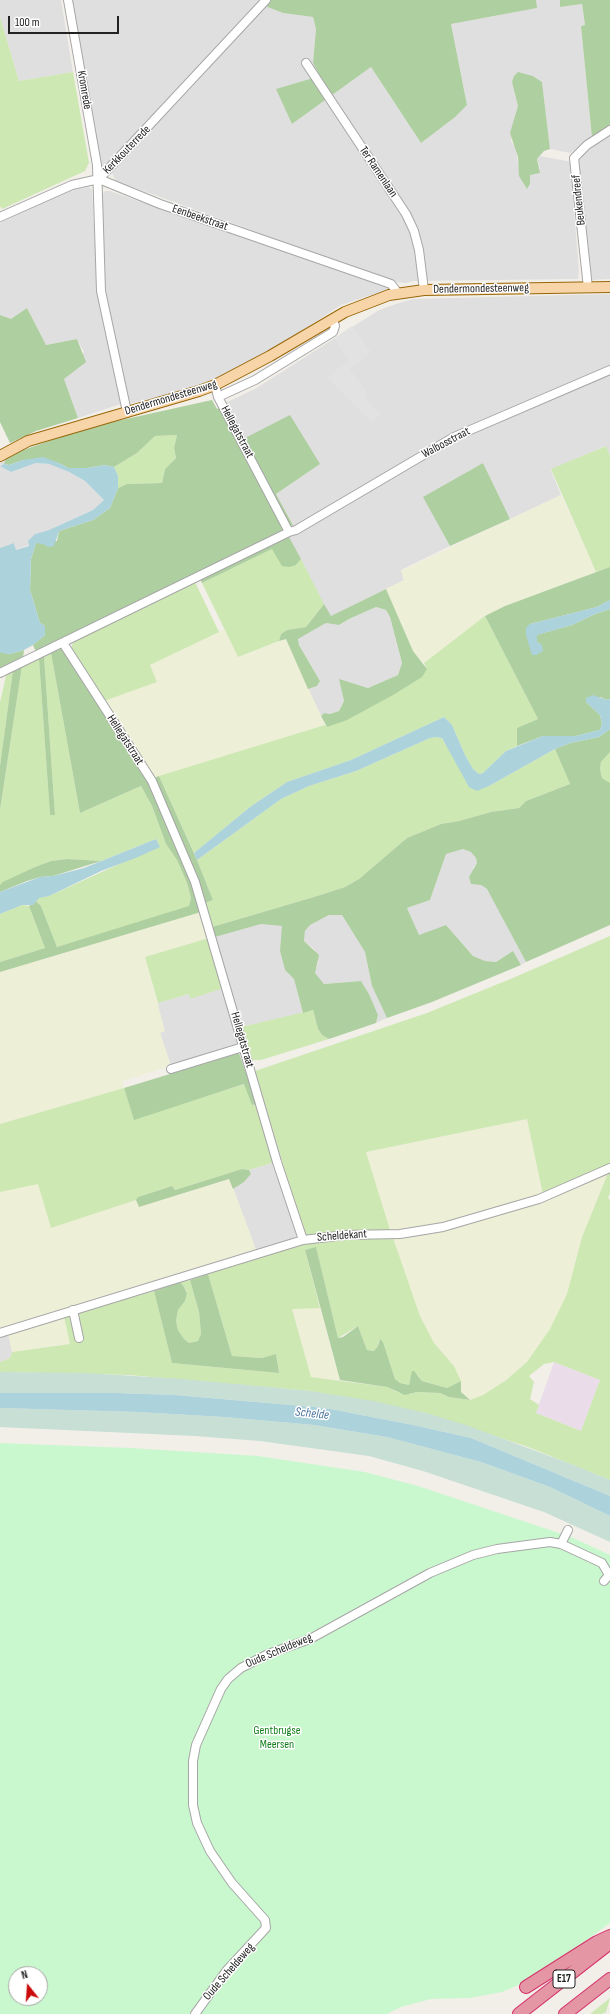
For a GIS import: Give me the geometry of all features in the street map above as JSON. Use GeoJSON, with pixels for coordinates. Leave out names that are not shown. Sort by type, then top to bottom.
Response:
{"type":"FeatureCollection","features":[{"type":"Feature","properties":{"kind":"highway"},"geometry":{"type":"LineString","coordinates":[[526,1987],[597,1942],[610,1936]]}},
{"type":"Feature","properties":{"kind":"highway","name":"E17"},"geometry":{"type":"LineString","coordinates":[[519,2014],[610,1943]]}},
{"type":"Feature","properties":{"kind":"highway","name":"E17"},"geometry":{"type":"LineString","coordinates":[[565,2014],[610,1979]]}},
{"type":"Feature","properties":{"kind":"main road","name":"Dendermondesteenweg"},"geometry":{"type":"LineString","coordinates":[[0,456],[28,441],[216,385],[270,356],[356,306],[398,293],[424,290],[610,287]]}},
{"type":"Feature","properties":{"kind":"street","name":"Kromrede"},"geometry":{"type":"LineString","coordinates":[[68,0],[99,180]]}},
{"type":"Feature","properties":{"kind":"street","name":"Kerkkouterrede"},"geometry":{"type":"LineString","coordinates":[[127,412],[101,291],[99,180],[266,0]]}},
{"type":"Feature","properties":{"kind":"street","name":"Ter Ramenlaan"},"geometry":{"type":"LineString","coordinates":[[306,63],[406,214],[414,232],[419,250],[424,290]]}},
{"type":"Feature","properties":{"kind":"street","name":"Beukendreef"},"geometry":{"type":"LineString","coordinates":[[588,288],[574,158],[588,145],[610,130]]}},
{"type":"Feature","properties":{"kind":"street"},"geometry":{"type":"LineString","coordinates":[[0,217],[72,185],[99,180]]}},
{"type":"Feature","properties":{"kind":"street","name":"Eenbeekstraat"},"geometry":{"type":"LineString","coordinates":[[99,180],[160,204],[391,284],[398,293]]}},
{"type":"Feature","properties":{"kind":"street","name":"Dendermondesteenweg"},"geometry":{"type":"LineString","coordinates":[[218,397],[255,380],[333,332],[333,319]]}},
{"type":"Feature","properties":{"kind":"street","name":"Walbosstraat"},"geometry":{"type":"LineString","coordinates":[[289,532],[296,530],[454,437],[610,370]]}},
{"type":"Feature","properties":{"kind":"street","name":"Hellegatstraat"},"geometry":{"type":"LineString","coordinates":[[216,385],[218,397],[289,532]]}},
{"type":"Feature","properties":{"kind":"street"},"geometry":{"type":"LineString","coordinates":[[0,673],[289,532]]}},
{"type":"Feature","properties":{"kind":"street","name":"Hellegatstraat"},"geometry":{"type":"LineString","coordinates":[[63,643],[152,781],[195,882],[243,1047],[303,1240]]}},
{"type":"Feature","properties":{"kind":"street"},"geometry":{"type":"LineString","coordinates":[[171,1069],[243,1047]]}},
{"type":"Feature","properties":{"kind":"street","name":"Scheldekant"},"geometry":{"type":"LineString","coordinates":[[0,1333],[303,1240],[321,1237],[400,1234],[443,1227],[545,1197],[610,1168]]}},
{"type":"Feature","properties":{"kind":"street"},"geometry":{"type":"LineString","coordinates":[[73,1310],[79,1338]]}},
{"type":"Feature","properties":{"kind":"street"},"geometry":{"type":"LineString","coordinates":[[561,1544],[568,1530]]}},
{"type":"Feature","properties":{"kind":"street","name":"Oude Scheldeweg"},"geometry":{"type":"LineString","coordinates":[[194,2014],[227,1970],[266,1928],[265,1920],[232,1883],[210,1851],[197,1823],[193,1805],[193,1761],[196,1744],[221,1689],[228,1679],[241,1668],[268,1654],[310,1639],[430,1573],[455,1562],[497,1549],[550,1542],[561,1544],[602,1563],[608,1574],[604,1581]]}},
{"type":"Feature","properties":{"kind":"shaded area"},"geometry":{"type":"Polygon","coordinates":[[[0,0],[61,0],[73,72],[19,81],[0,17],[0,0]]]}},
{"type":"Feature","properties":{"kind":"shaded area"},"geometry":{"type":"Polygon","coordinates":[[[70,0],[263,0],[243,23],[102,169],[100,168],[70,0]]]}},
{"type":"Feature","properties":{"kind":"shaded area"},"geometry":{"type":"Polygon","coordinates":[[[536,0],[560,0],[561,7],[582,4],[585,25],[581,26],[592,138],[570,153],[550,149],[542,82],[533,76],[512,82],[518,106],[511,141],[516,149],[518,165],[526,188],[530,184],[530,175],[540,169],[537,159],[540,156],[572,162],[571,175],[579,271],[578,279],[394,282],[116,181],[112,173],[114,168],[192,87],[265,6],[283,13],[313,17],[316,29],[313,63],[321,76],[292,124],[371,67],[421,143],[467,105],[451,24],[536,8],[536,0]]]}},
{"type":"Feature","properties":{"kind":"shaded area"},"geometry":{"type":"Polygon","coordinates":[[[610,135],[610,279],[592,280],[577,163],[582,155],[610,135]]]}},
{"type":"Feature","properties":{"kind":"shaded area"},"geometry":{"type":"Polygon","coordinates":[[[89,187],[92,190],[98,299],[121,404],[78,418],[64,379],[84,352],[77,339],[46,345],[27,308],[11,320],[0,315],[0,223],[65,192],[89,187]]]}},
{"type":"Feature","properties":{"kind":"shaded area"},"geometry":{"type":"Polygon","coordinates":[[[105,191],[110,191],[391,289],[341,305],[274,349],[238,369],[209,382],[175,394],[129,404],[105,289],[102,199],[105,191]]]}},
{"type":"Feature","properties":{"kind":"shaded area"},"geometry":{"type":"Polygon","coordinates":[[[610,294],[610,456],[605,446],[551,470],[561,495],[510,519],[483,463],[424,497],[450,546],[401,570],[404,580],[330,617],[285,529],[293,524],[276,494],[320,464],[245,438],[225,403],[255,389],[379,310],[413,299],[610,294]]]}},
{"type":"Feature","properties":{"kind":"shaded area"},"geometry":{"type":"Polygon","coordinates":[[[352,326],[371,352],[350,369],[368,394],[364,397],[381,415],[371,422],[327,377],[349,360],[334,339],[352,326]]]}},
{"type":"Feature","properties":{"kind":"shaded area"},"geometry":{"type":"Polygon","coordinates":[[[6,458],[4,464],[0,465],[0,462],[6,458]]]}},
{"type":"Feature","properties":{"kind":"shaded area"},"geometry":{"type":"Polygon","coordinates":[[[36,463],[49,464],[69,472],[85,481],[104,500],[93,510],[49,530],[35,534],[29,545],[16,550],[14,543],[0,548],[0,465],[11,472],[36,463]]]}},
{"type":"Feature","properties":{"kind":"shaded area"},"geometry":{"type":"Polygon","coordinates":[[[376,607],[386,610],[390,617],[402,663],[398,675],[368,688],[340,680],[344,701],[339,711],[330,714],[324,713],[321,716],[308,689],[317,686],[320,681],[299,645],[298,639],[326,623],[339,625],[376,607]]]}},
{"type":"Feature","properties":{"kind":"shaded area"},"geometry":{"type":"Polygon","coordinates":[[[463,849],[471,852],[476,858],[477,863],[473,868],[481,885],[487,889],[492,897],[526,962],[521,965],[513,951],[496,962],[485,961],[473,956],[446,925],[419,936],[407,908],[430,900],[446,854],[463,849]]]}},
{"type":"Feature","properties":{"kind":"shaded area"},"geometry":{"type":"Polygon","coordinates":[[[329,915],[342,915],[365,952],[372,986],[387,1018],[376,1023],[378,1015],[369,994],[361,981],[324,984],[314,973],[318,962],[314,949],[304,941],[305,931],[310,925],[329,915]]]}},
{"type":"Feature","properties":{"kind":"shaded area"},"geometry":{"type":"Polygon","coordinates":[[[261,924],[283,926],[280,951],[285,970],[294,979],[303,1013],[241,1027],[215,937],[261,924]]]}},
{"type":"Feature","properties":{"kind":"shaded area"},"geometry":{"type":"Polygon","coordinates":[[[224,988],[238,1043],[171,1066],[160,1033],[158,1003],[189,994],[191,998],[224,988]]]}},
{"type":"Feature","properties":{"kind":"shaded area"},"geometry":{"type":"Polygon","coordinates":[[[275,1162],[297,1235],[293,1239],[256,1250],[233,1189],[244,1182],[251,1174],[249,1170],[275,1162]]]}},
{"type":"Feature","properties":{"kind":"shaded area"},"geometry":{"type":"Polygon","coordinates":[[[8,1333],[12,1352],[10,1358],[0,1362],[0,1336],[8,1333]]]}},
{"type":"Feature","properties":{"kind":"shaded area"},"geometry":{"type":"Polygon","coordinates":[[[554,1362],[600,1380],[581,1431],[536,1413],[554,1362]]]}},
{"type":"Feature","properties":{"kind":"green space"},"geometry":{"type":"Polygon","coordinates":[[[270,0],[536,0],[537,8],[451,24],[467,105],[455,117],[421,143],[371,67],[292,124],[276,89],[320,76],[313,63],[316,29],[313,17],[283,13],[265,6],[270,0]]]}},
{"type":"Feature","properties":{"kind":"green space"},"geometry":{"type":"Polygon","coordinates":[[[560,0],[610,0],[610,127],[592,138],[581,26],[585,25],[582,4],[560,7],[560,0]]]}},
{"type":"Feature","properties":{"kind":"green space"},"geometry":{"type":"Polygon","coordinates":[[[0,17],[19,81],[73,72],[89,163],[85,171],[2,209],[0,206],[0,17]]]}},
{"type":"Feature","properties":{"kind":"green space"},"geometry":{"type":"Polygon","coordinates":[[[518,72],[533,76],[542,82],[550,149],[544,151],[537,159],[540,173],[530,175],[530,184],[527,189],[519,176],[518,157],[510,133],[518,106],[512,82],[514,76],[518,72]]]}},
{"type":"Feature","properties":{"kind":"green space"},"geometry":{"type":"Polygon","coordinates":[[[27,308],[46,345],[77,339],[86,362],[64,379],[78,418],[36,431],[10,443],[0,422],[0,315],[11,319],[27,308]]]}},
{"type":"Feature","properties":{"kind":"green space"},"geometry":{"type":"Polygon","coordinates":[[[212,400],[217,409],[225,403],[245,438],[290,415],[320,464],[276,494],[293,525],[36,652],[33,645],[45,635],[45,626],[40,623],[30,590],[31,559],[36,543],[57,541],[59,531],[93,520],[110,508],[118,488],[127,484],[162,483],[165,469],[176,458],[174,448],[177,435],[155,436],[137,453],[114,467],[105,465],[87,468],[68,468],[59,463],[23,460],[9,465],[4,464],[6,458],[23,450],[90,427],[212,400]]]}},
{"type":"Feature","properties":{"kind":"green space"},"geometry":{"type":"Polygon","coordinates":[[[177,435],[174,448],[176,458],[165,469],[162,483],[127,484],[118,488],[118,476],[114,467],[137,453],[155,436],[177,435]]]}},
{"type":"Feature","properties":{"kind":"green space"},"geometry":{"type":"Polygon","coordinates":[[[606,446],[610,456],[610,567],[596,572],[551,469],[606,446]]]}},
{"type":"Feature","properties":{"kind":"green space"},"geometry":{"type":"Polygon","coordinates":[[[483,463],[510,519],[450,546],[423,497],[483,463]]]}},
{"type":"Feature","properties":{"kind":"green space"},"geometry":{"type":"Polygon","coordinates":[[[561,495],[596,572],[505,606],[487,615],[424,663],[413,651],[386,589],[404,580],[401,571],[561,495]]]}},
{"type":"Feature","properties":{"kind":"green space"},"geometry":{"type":"Polygon","coordinates":[[[288,535],[301,559],[296,565],[289,567],[282,566],[272,549],[202,583],[200,579],[288,535]]]}},
{"type":"Feature","properties":{"kind":"green space"},"geometry":{"type":"Polygon","coordinates":[[[272,549],[296,565],[301,559],[324,604],[306,627],[287,630],[281,634],[279,641],[238,657],[202,583],[272,549]]]}},
{"type":"Feature","properties":{"kind":"green space"},"geometry":{"type":"Polygon","coordinates":[[[610,567],[610,600],[597,607],[530,624],[526,634],[537,642],[536,635],[572,625],[595,614],[610,609],[610,699],[607,700],[600,697],[586,702],[600,715],[602,724],[600,730],[576,736],[543,736],[517,746],[517,728],[538,719],[485,616],[505,606],[610,567]]]}},
{"type":"Feature","properties":{"kind":"green space"},"geometry":{"type":"Polygon","coordinates":[[[195,582],[219,632],[150,665],[157,682],[104,701],[71,650],[73,642],[195,582]]]}},
{"type":"Feature","properties":{"kind":"green space"},"geometry":{"type":"Polygon","coordinates":[[[386,589],[413,651],[427,669],[422,677],[393,695],[347,720],[327,727],[321,716],[324,713],[330,714],[339,711],[344,701],[339,679],[368,688],[398,675],[402,663],[390,617],[386,610],[376,607],[339,625],[326,623],[298,639],[299,645],[320,681],[317,686],[308,689],[286,639],[279,641],[281,634],[287,630],[306,627],[324,604],[331,616],[386,589]]]}},
{"type":"Feature","properties":{"kind":"green space"},"geometry":{"type":"Polygon","coordinates":[[[485,616],[538,719],[517,728],[517,746],[506,751],[483,773],[479,774],[473,769],[465,755],[452,725],[444,717],[351,760],[287,782],[250,807],[194,853],[159,776],[325,725],[327,727],[427,669],[424,663],[485,616]]]}},
{"type":"Feature","properties":{"kind":"green space"},"geometry":{"type":"Polygon","coordinates":[[[224,629],[238,657],[286,639],[325,725],[154,778],[104,701],[157,682],[150,665],[224,629]]]}},
{"type":"Feature","properties":{"kind":"green space"},"geometry":{"type":"Polygon","coordinates":[[[62,648],[148,783],[192,882],[201,912],[0,972],[0,962],[45,948],[29,906],[36,901],[41,906],[57,947],[189,906],[191,898],[187,883],[177,860],[166,844],[152,806],[141,786],[80,813],[51,653],[62,648]]]}},
{"type":"Feature","properties":{"kind":"green space"},"geometry":{"type":"Polygon","coordinates":[[[24,650],[23,658],[0,668],[0,652],[10,654],[24,650]]]}},
{"type":"Feature","properties":{"kind":"green space"},"geometry":{"type":"Polygon","coordinates":[[[51,653],[80,813],[141,786],[152,806],[166,844],[177,860],[187,883],[191,898],[189,907],[186,909],[57,947],[41,906],[36,901],[39,897],[49,896],[159,846],[156,839],[101,861],[67,859],[51,861],[35,867],[0,885],[0,810],[22,666],[39,659],[50,815],[55,815],[44,656],[51,653]]]}},
{"type":"Feature","properties":{"kind":"green space"},"geometry":{"type":"Polygon","coordinates":[[[44,656],[55,815],[50,815],[39,659],[44,656]]]}},
{"type":"Feature","properties":{"kind":"green space"},"geometry":{"type":"Polygon","coordinates":[[[22,666],[0,810],[0,766],[13,670],[22,666]]]}},
{"type":"Feature","properties":{"kind":"green space"},"geometry":{"type":"Polygon","coordinates":[[[13,670],[0,766],[0,702],[7,672],[13,670]]]}},
{"type":"Feature","properties":{"kind":"green space"},"geometry":{"type":"Polygon","coordinates":[[[610,729],[610,752],[601,762],[600,769],[602,778],[610,783],[610,925],[526,962],[487,889],[481,885],[471,884],[469,877],[477,863],[476,858],[471,852],[463,849],[446,854],[430,900],[407,908],[419,935],[446,925],[473,956],[485,961],[496,962],[513,951],[521,965],[432,1002],[387,1018],[372,986],[365,952],[342,915],[329,915],[310,925],[305,931],[304,941],[319,955],[315,973],[324,984],[361,981],[369,994],[378,1015],[376,1023],[329,1039],[322,1035],[318,1029],[313,1010],[303,1013],[294,979],[285,970],[280,951],[282,926],[261,924],[215,937],[212,927],[345,887],[359,879],[407,838],[441,824],[459,821],[491,812],[519,808],[526,801],[570,784],[555,749],[570,743],[599,737],[610,729]]]}},
{"type":"Feature","properties":{"kind":"green space"},"geometry":{"type":"Polygon","coordinates":[[[430,738],[442,738],[445,744],[489,786],[555,749],[570,784],[526,801],[519,808],[491,812],[459,821],[441,824],[407,838],[359,879],[345,887],[212,927],[205,903],[213,900],[197,860],[281,799],[309,786],[356,771],[430,738]]]}},
{"type":"Feature","properties":{"kind":"green space"},"geometry":{"type":"Polygon","coordinates":[[[610,752],[610,783],[602,778],[600,769],[601,762],[610,752]]]}},
{"type":"Feature","properties":{"kind":"green space"},"geometry":{"type":"Polygon","coordinates":[[[159,776],[197,860],[213,900],[205,903],[198,878],[154,778],[159,776]]]}},
{"type":"Feature","properties":{"kind":"green space"},"geometry":{"type":"Polygon","coordinates":[[[67,859],[101,861],[53,876],[40,877],[0,892],[0,885],[3,882],[51,861],[67,859]]]}},
{"type":"Feature","properties":{"kind":"green space"},"geometry":{"type":"Polygon","coordinates":[[[22,905],[29,906],[45,948],[0,962],[0,914],[22,905]]]}},
{"type":"Feature","properties":{"kind":"green space"},"geometry":{"type":"Polygon","coordinates":[[[201,912],[209,938],[145,957],[165,1031],[160,1033],[171,1066],[122,1081],[124,1088],[0,1124],[0,972],[201,912]]]}},
{"type":"Feature","properties":{"kind":"green space"},"geometry":{"type":"Polygon","coordinates":[[[610,936],[610,1164],[543,1195],[527,1119],[366,1152],[390,1230],[307,1236],[304,1234],[255,1071],[427,1013],[610,936]]]}},
{"type":"Feature","properties":{"kind":"green space"},"geometry":{"type":"Polygon","coordinates":[[[209,938],[224,988],[190,999],[189,994],[158,1003],[145,957],[209,938]]]}},
{"type":"Feature","properties":{"kind":"green space"},"geometry":{"type":"Polygon","coordinates":[[[313,1010],[318,1029],[322,1035],[329,1039],[261,1060],[251,1060],[241,1027],[313,1010]]]}},
{"type":"Feature","properties":{"kind":"green space"},"geometry":{"type":"Polygon","coordinates":[[[239,1053],[257,1104],[252,1105],[244,1084],[134,1120],[124,1088],[239,1053]]]}},
{"type":"Feature","properties":{"kind":"green space"},"geometry":{"type":"Polygon","coordinates":[[[245,1084],[252,1105],[257,1104],[275,1162],[249,1170],[242,1169],[175,1190],[172,1186],[138,1197],[136,1200],[51,1228],[38,1184],[0,1192],[0,1124],[124,1088],[134,1119],[245,1084]]]}},
{"type":"Feature","properties":{"kind":"green space"},"geometry":{"type":"Polygon","coordinates":[[[527,1119],[542,1193],[446,1223],[390,1230],[366,1152],[527,1119]]]}},
{"type":"Feature","properties":{"kind":"green space"},"geometry":{"type":"Polygon","coordinates":[[[242,1169],[249,1170],[251,1174],[244,1182],[233,1189],[229,1179],[139,1207],[136,1200],[138,1197],[172,1186],[175,1190],[242,1169]]]}},
{"type":"Feature","properties":{"kind":"green space"},"geometry":{"type":"Polygon","coordinates":[[[608,1173],[582,1237],[567,1294],[550,1329],[527,1362],[505,1381],[483,1395],[470,1400],[461,1392],[461,1381],[454,1366],[434,1343],[420,1316],[393,1238],[426,1233],[491,1217],[545,1200],[608,1173]]]}},
{"type":"Feature","properties":{"kind":"green space"},"geometry":{"type":"Polygon","coordinates":[[[608,1173],[610,1173],[610,1193],[608,1198],[610,1200],[610,1480],[528,1447],[426,1413],[310,1391],[129,1375],[0,1372],[0,1362],[10,1358],[12,1352],[70,1344],[64,1317],[154,1291],[172,1363],[279,1373],[276,1354],[262,1358],[232,1356],[208,1274],[309,1242],[339,1239],[393,1238],[420,1316],[434,1343],[454,1366],[461,1381],[447,1388],[422,1381],[418,1375],[411,1377],[409,1385],[400,1383],[395,1379],[383,1342],[379,1340],[378,1346],[374,1351],[367,1350],[358,1326],[338,1338],[316,1248],[305,1250],[320,1308],[292,1309],[311,1377],[387,1387],[397,1392],[410,1394],[417,1392],[440,1393],[449,1397],[470,1400],[483,1395],[505,1381],[527,1362],[550,1329],[567,1294],[582,1237],[608,1173]],[[554,1362],[544,1364],[529,1376],[534,1382],[530,1399],[539,1405],[536,1413],[581,1431],[600,1380],[554,1362]]]}},
{"type":"Feature","properties":{"kind":"green space"},"geometry":{"type":"Polygon","coordinates":[[[230,1179],[256,1250],[0,1328],[0,1192],[38,1183],[51,1228],[136,1200],[139,1207],[230,1179]]]}},
{"type":"Feature","properties":{"kind":"green space"},"geometry":{"type":"Polygon","coordinates":[[[316,1247],[338,1338],[343,1337],[358,1326],[367,1350],[374,1351],[378,1346],[380,1339],[383,1342],[395,1379],[400,1383],[409,1385],[412,1371],[414,1371],[422,1381],[447,1388],[461,1381],[461,1392],[470,1400],[449,1397],[440,1393],[417,1392],[405,1395],[387,1387],[340,1380],[305,1250],[316,1247]]]}},
{"type":"Feature","properties":{"kind":"green space"},"geometry":{"type":"Polygon","coordinates":[[[208,1274],[232,1356],[262,1358],[276,1354],[279,1373],[172,1363],[154,1291],[180,1282],[187,1293],[185,1301],[178,1310],[176,1321],[178,1330],[184,1339],[189,1343],[198,1341],[201,1334],[199,1312],[190,1280],[208,1274]]]}},
{"type":"Feature","properties":{"kind":"green space"},"geometry":{"type":"Polygon","coordinates":[[[190,1280],[199,1312],[201,1334],[198,1341],[189,1343],[184,1339],[178,1330],[176,1321],[178,1310],[185,1301],[187,1291],[180,1282],[190,1280]]]}},
{"type":"Feature","properties":{"kind":"green space"},"geometry":{"type":"Polygon","coordinates":[[[292,1308],[320,1308],[340,1380],[311,1377],[292,1308]]]}},
{"type":"Feature","properties":{"kind":"green space"},"geometry":{"type":"Polygon","coordinates":[[[64,1317],[70,1344],[12,1352],[8,1333],[64,1317]]]}},
{"type":"Feature","properties":{"kind":"green space"},"geometry":{"type":"Polygon","coordinates":[[[0,1372],[85,1373],[183,1379],[310,1391],[374,1401],[426,1413],[466,1425],[576,1466],[610,1480],[610,1496],[471,1438],[413,1425],[325,1408],[175,1395],[116,1393],[0,1393],[0,1372]]]}},
{"type":"Feature","properties":{"kind":"green space"},"geometry":{"type":"Polygon","coordinates":[[[0,1408],[138,1412],[224,1417],[314,1425],[387,1437],[481,1462],[550,1487],[610,1516],[610,1542],[544,1512],[423,1471],[369,1456],[260,1441],[195,1436],[0,1427],[0,1408]]]}},
{"type":"Feature","properties":{"kind":"green space","name":"Gentbrugse Meersen"},"geometry":{"type":"Polygon","coordinates":[[[0,1443],[131,1448],[258,1456],[365,1472],[418,1486],[571,1537],[610,1555],[610,1923],[566,1955],[523,1983],[502,1992],[470,1998],[431,1999],[401,2007],[387,2014],[0,2014],[0,1443]]]}},
{"type":"Feature","properties":{"kind":"green space"},"geometry":{"type":"Polygon","coordinates":[[[610,1998],[606,2012],[602,2014],[590,2014],[610,1998]]]}},
{"type":"Feature","properties":{"kind":"water"},"geometry":{"type":"Polygon","coordinates":[[[43,457],[68,468],[87,468],[105,465],[114,467],[118,476],[118,488],[110,508],[93,520],[59,531],[54,546],[48,547],[43,544],[36,543],[31,559],[30,590],[40,623],[45,626],[45,635],[24,650],[10,654],[2,653],[0,652],[0,548],[14,543],[16,550],[29,546],[28,541],[35,534],[49,530],[93,510],[104,500],[85,481],[69,472],[49,464],[36,463],[11,472],[0,466],[43,457]]]}},
{"type":"Feature","properties":{"kind":"water"},"geometry":{"type":"Polygon","coordinates":[[[610,600],[610,609],[595,614],[572,625],[537,635],[537,642],[542,645],[543,651],[536,655],[532,655],[526,635],[526,628],[530,624],[597,607],[610,600]]]}},
{"type":"Feature","properties":{"kind":"water"},"geometry":{"type":"Polygon","coordinates":[[[593,695],[607,700],[610,699],[610,729],[599,737],[570,743],[555,749],[489,786],[477,791],[469,787],[442,738],[430,738],[356,771],[309,786],[281,799],[197,860],[194,853],[250,807],[287,782],[351,760],[444,717],[452,725],[465,755],[473,769],[479,774],[483,773],[506,751],[543,736],[576,736],[600,730],[602,724],[600,715],[586,702],[586,698],[593,695]]]}},
{"type":"Feature","properties":{"kind":"water"},"geometry":{"type":"Polygon","coordinates":[[[156,839],[160,847],[101,871],[49,896],[39,898],[33,905],[22,905],[0,914],[0,892],[40,877],[53,876],[84,868],[156,839]]]}},
{"type":"Feature","properties":{"kind":"water","name":"Schelde"},"geometry":{"type":"Polygon","coordinates":[[[0,1393],[116,1393],[175,1395],[325,1408],[413,1425],[471,1438],[610,1496],[610,1516],[550,1487],[481,1462],[387,1437],[314,1425],[224,1417],[138,1412],[0,1408],[0,1393]]]}}]}
